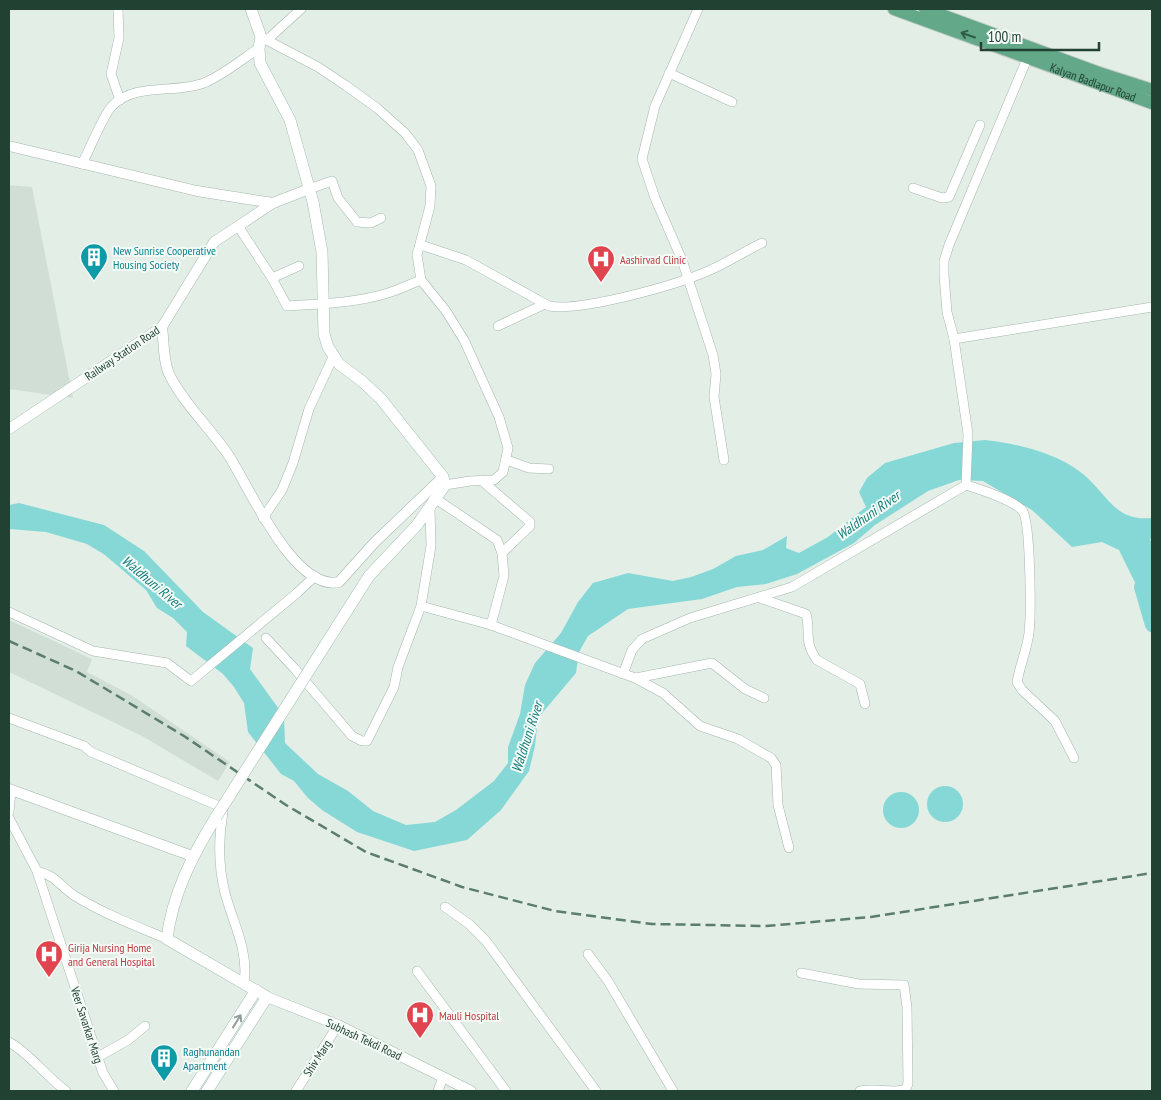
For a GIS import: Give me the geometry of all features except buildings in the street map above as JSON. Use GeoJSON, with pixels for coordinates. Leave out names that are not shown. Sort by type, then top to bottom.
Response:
{"type":"FeatureCollection","features":[{"type":"Feature","properties":{"kind":"main road"},"geometry":{"type":"LineString","coordinates":[[167,938],[169,921],[192,856],[369,576],[417,525],[433,503],[444,482],[382,399],[364,382],[339,364],[328,347],[324,334],[322,252],[310,189],[290,120],[260,62],[262,42],[251,9]]}},
{"type":"Feature","properties":{"kind":"main road","name":"Kalyan Badlapur Road"},"geometry":{"type":"LineString","coordinates":[[894,9],[1152,90]]}},
{"type":"Feature","properties":{"kind":"main road","name":"Kalyan Badlapur Road"},"geometry":{"type":"LineString","coordinates":[[925,9],[1152,104]]}},
{"type":"Feature","properties":{"kind":"main road","name":"Subhash Tekdi Road"},"geometry":{"type":"LineString","coordinates":[[167,938],[267,997]]}},
{"type":"Feature","properties":{"kind":"main road"},"geometry":{"type":"LineString","coordinates":[[192,1091],[256,990]]}},
{"type":"Feature","properties":{"kind":"main road"},"geometry":{"type":"LineString","coordinates":[[207,1091],[267,997]]}},
{"type":"Feature","properties":{"kind":"street"},"geometry":{"type":"LineString","coordinates":[[118,9],[118,38],[112,74],[120,100]]}},
{"type":"Feature","properties":{"kind":"street"},"geometry":{"type":"LineString","coordinates":[[82,164],[111,107],[120,100],[133,94],[194,86],[206,82],[262,42],[301,9]]}},
{"type":"Feature","properties":{"kind":"street"},"geometry":{"type":"LineString","coordinates":[[698,9],[655,106],[642,159],[655,198],[688,278],[715,365],[714,397],[724,460]]}},
{"type":"Feature","properties":{"kind":"street"},"geometry":{"type":"LineString","coordinates":[[162,327],[169,374],[202,424],[228,455],[275,538],[315,576],[332,584],[339,582],[376,542],[444,482],[494,480],[503,472],[508,448],[499,417],[479,370],[446,310],[421,280],[417,255],[430,206],[430,186],[418,150],[405,133],[376,108],[318,67],[262,42]]}},
{"type":"Feature","properties":{"kind":"street"},"geometry":{"type":"LineString","coordinates":[[967,484],[968,434],[954,339],[947,312],[944,262],[949,245],[1030,53]]}},
{"type":"Feature","properties":{"kind":"street"},"geometry":{"type":"LineString","coordinates":[[669,73],[732,102]]}},
{"type":"Feature","properties":{"kind":"street"},"geometry":{"type":"LineString","coordinates":[[913,188],[942,198],[949,197],[980,125]]}},
{"type":"Feature","properties":{"kind":"street"},"geometry":{"type":"LineString","coordinates":[[9,146],[197,191],[273,203]]}},
{"type":"Feature","properties":{"kind":"street"},"geometry":{"type":"LineString","coordinates":[[310,189],[332,181],[338,198],[358,222],[371,223],[382,218]]}},
{"type":"Feature","properties":{"kind":"street","name":"Railway Station Road"},"geometry":{"type":"LineString","coordinates":[[9,429],[162,327],[214,242],[273,203],[310,189]]}},
{"type":"Feature","properties":{"kind":"street"},"geometry":{"type":"LineString","coordinates":[[238,226],[272,278],[287,306],[324,304],[389,293],[421,280]]}},
{"type":"Feature","properties":{"kind":"street"},"geometry":{"type":"LineString","coordinates":[[420,245],[466,260],[545,304],[558,308],[574,308],[688,278],[723,264],[762,243]]}},
{"type":"Feature","properties":{"kind":"street"},"geometry":{"type":"LineString","coordinates":[[272,278],[299,266]]}},
{"type":"Feature","properties":{"kind":"street"},"geometry":{"type":"LineString","coordinates":[[498,326],[545,304]]}},
{"type":"Feature","properties":{"kind":"street"},"geometry":{"type":"LineString","coordinates":[[954,339],[1152,307]]}},
{"type":"Feature","properties":{"kind":"street"},"geometry":{"type":"LineString","coordinates":[[263,518],[282,490],[293,463],[309,409],[334,356]]}},
{"type":"Feature","properties":{"kind":"street"},"geometry":{"type":"LineString","coordinates":[[507,460],[529,468],[549,470]]}},
{"type":"Feature","properties":{"kind":"street"},"geometry":{"type":"LineString","coordinates":[[482,480],[530,522],[529,528],[502,553]]}},
{"type":"Feature","properties":{"kind":"street"},"geometry":{"type":"LineString","coordinates":[[623,674],[632,650],[642,639],[690,618],[792,587],[967,484]]}},
{"type":"Feature","properties":{"kind":"street"},"geometry":{"type":"LineString","coordinates":[[967,484],[1019,508],[1026,515],[1029,548],[1029,634],[1017,682],[1022,690],[1055,721],[1074,758]]}},
{"type":"Feature","properties":{"kind":"street"},"geometry":{"type":"LineString","coordinates":[[266,638],[352,736],[362,742],[367,741],[394,687],[398,667],[421,606],[431,546],[433,503],[497,540],[502,553],[504,576],[491,625]]}},
{"type":"Feature","properties":{"kind":"street"},"geometry":{"type":"LineString","coordinates":[[9,612],[93,651],[167,663],[191,681],[268,618],[315,576]]}},
{"type":"Feature","properties":{"kind":"street"},"geometry":{"type":"LineString","coordinates":[[760,598],[806,614],[806,635],[812,654],[816,660],[860,684],[865,704]]}},
{"type":"Feature","properties":{"kind":"street"},"geometry":{"type":"LineString","coordinates":[[421,606],[491,625],[538,641],[606,669],[636,678],[663,693],[700,726],[738,739],[774,760],[778,805],[789,848]]}},
{"type":"Feature","properties":{"kind":"street"},"geometry":{"type":"LineString","coordinates":[[636,678],[712,663],[745,690],[764,698]]}},
{"type":"Feature","properties":{"kind":"street"},"geometry":{"type":"LineString","coordinates":[[9,718],[84,746],[91,752],[219,806],[223,812],[218,848],[219,868],[244,954],[246,968],[244,983]]}},
{"type":"Feature","properties":{"kind":"street"},"geometry":{"type":"LineString","coordinates":[[9,812],[10,789],[192,856]]}},
{"type":"Feature","properties":{"kind":"street","name":"Veer Savarkar Marg"},"geometry":{"type":"LineString","coordinates":[[9,818],[37,871],[103,1073],[114,1091]]}},
{"type":"Feature","properties":{"kind":"street"},"geometry":{"type":"LineString","coordinates":[[37,871],[50,874],[73,895],[109,915],[167,938]]}},
{"type":"Feature","properties":{"kind":"street"},"geometry":{"type":"LineString","coordinates":[[445,907],[469,924],[486,941],[596,1091]]}},
{"type":"Feature","properties":{"kind":"street"},"geometry":{"type":"LineString","coordinates":[[588,954],[608,981],[673,1091]]}},
{"type":"Feature","properties":{"kind":"street"},"geometry":{"type":"LineString","coordinates":[[416,971],[506,1091]]}},
{"type":"Feature","properties":{"kind":"street"},"geometry":{"type":"LineString","coordinates":[[801,973],[859,984],[904,986],[907,1007],[908,1084],[905,1090],[899,1091],[873,1089],[860,1091]]}},
{"type":"Feature","properties":{"kind":"street","name":"Subhash Tekdi Road"},"geometry":{"type":"LineString","coordinates":[[267,997],[338,1025],[471,1091]]}},
{"type":"Feature","properties":{"kind":"street","name":"Shiv Marg"},"geometry":{"type":"LineString","coordinates":[[296,1091],[338,1025]]}},
{"type":"Feature","properties":{"kind":"street"},"geometry":{"type":"LineString","coordinates":[[98,1058],[128,1040],[145,1026]]}},
{"type":"Feature","properties":{"kind":"street"},"geometry":{"type":"LineString","coordinates":[[9,1042],[24,1052],[45,1076],[66,1091]]}},
{"type":"Feature","properties":{"kind":"street"},"geometry":{"type":"LineString","coordinates":[[438,1091],[443,1077]]}},
{"type":"Feature","properties":{"kind":"shaded area"},"geometry":{"type":"Polygon","coordinates":[[[9,185],[32,187],[73,398],[9,389],[9,185]]]}},
{"type":"Feature","properties":{"kind":"shaded area"},"geometry":{"type":"Polygon","coordinates":[[[9,620],[92,659],[87,672],[131,695],[230,762],[218,781],[142,736],[9,672],[9,620]]]}},
{"type":"Feature","properties":{"kind":"water","name":"Waldhuni River"},"geometry":{"type":"Polygon","coordinates":[[[985,440],[1021,446],[1057,458],[1089,479],[1111,504],[1119,510],[1139,518],[1152,518],[1152,538],[1150,539],[1152,544],[1152,628],[1148,609],[1119,550],[1102,542],[1072,547],[1032,510],[983,481],[959,480],[928,491],[875,525],[854,543],[797,574],[766,584],[737,587],[702,599],[628,609],[588,636],[579,652],[576,673],[538,718],[535,746],[529,771],[501,810],[467,840],[414,851],[357,832],[322,810],[308,798],[294,781],[281,774],[248,732],[244,703],[234,687],[223,674],[186,646],[187,632],[173,618],[157,608],[146,590],[105,555],[87,544],[46,532],[9,529],[9,505],[19,503],[104,525],[144,551],[203,612],[253,648],[250,669],[284,716],[285,743],[318,774],[348,791],[373,811],[406,825],[435,822],[456,810],[494,781],[508,763],[508,747],[520,714],[525,685],[535,663],[561,633],[578,602],[593,583],[628,573],[673,581],[691,577],[713,569],[736,556],[763,550],[787,536],[786,548],[799,553],[828,537],[866,507],[859,492],[867,478],[885,463],[954,443],[985,440]]]}},
{"type":"Feature","properties":{"kind":"water"},"geometry":{"type":"Polygon","coordinates":[[[945,786],[957,792],[963,804],[957,816],[945,822],[933,816],[927,804],[933,792],[945,786]]]}},
{"type":"Feature","properties":{"kind":"water"},"geometry":{"type":"Polygon","coordinates":[[[901,792],[913,798],[919,810],[913,822],[901,828],[889,822],[883,810],[889,798],[901,792]]]}},
{"type":"Feature","properties":{"kind":"waterway"},"geometry":{"type":"LineString","coordinates":[[1141,587],[1152,625]]}},
{"type":"Feature","properties":{"kind":"railway"},"geometry":{"type":"LineString","coordinates":[[9,641],[76,671],[184,736],[286,805],[366,852],[462,887],[555,911],[652,924],[766,926],[871,917],[1152,873]]}},
{"type":"Feature","properties":{"kind":"place","name":"New Sunrise Cooperative Housing Society"},"geometry":{"type":"Point","coordinates":[94,281]}},
{"type":"Feature","properties":{"kind":"place","name":"Aashirvad Clinic"},"geometry":{"type":"Point","coordinates":[601,283]}},
{"type":"Feature","properties":{"kind":"place","name":"Girija Nursing Home and General Hospital"},"geometry":{"type":"Point","coordinates":[49,978]}},
{"type":"Feature","properties":{"kind":"place","name":"Mauli Hospital"},"geometry":{"type":"Point","coordinates":[420,1039]}},
{"type":"Feature","properties":{"kind":"place","name":"Raghunandan Apartment"},"geometry":{"type":"Point","coordinates":[164,1082]}}]}
